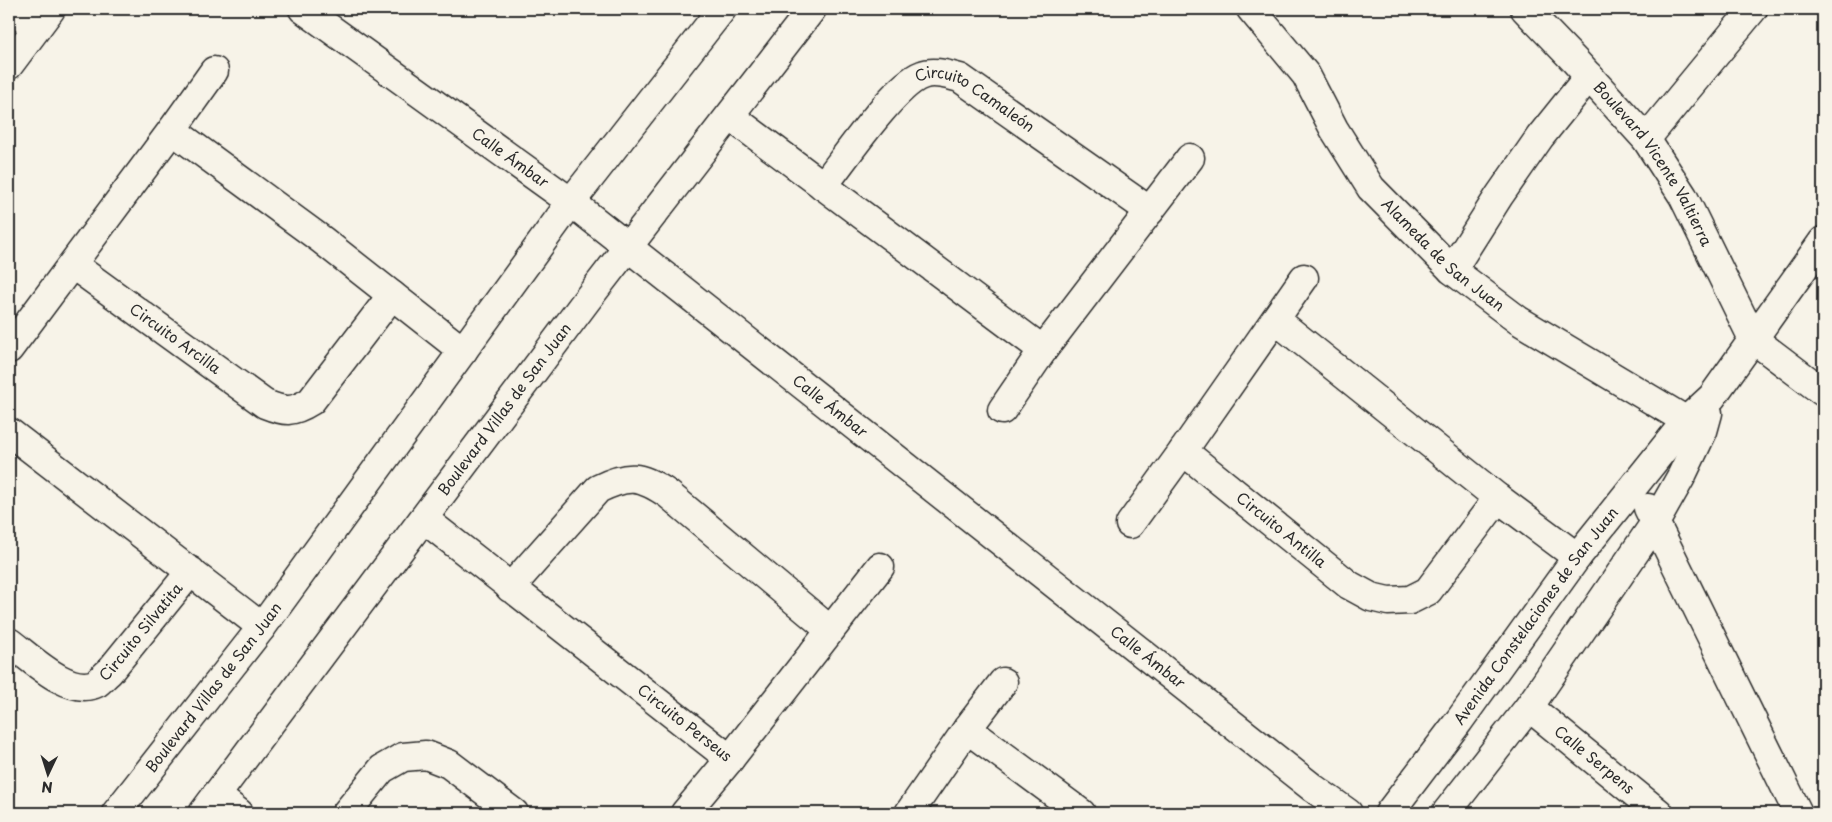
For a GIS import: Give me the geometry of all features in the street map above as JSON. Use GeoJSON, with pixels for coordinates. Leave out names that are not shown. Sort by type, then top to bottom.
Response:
{"type":"FeatureCollection","features":[{"type":"Feature","properties":{"kind":"street"},"geometry":{"type":"LineString","coordinates":[[9,65],[43,18],[11,9]]}},
{"type":"Feature","properties":{"kind":"street","name":"Calle Ámbar"},"geometry":{"type":"LineString","coordinates":[[304,9],[571,202],[1305,782],[1348,813]]}},
{"type":"Feature","properties":{"kind":"street","name":"Boulevard Villas de San Juan"},"geometry":{"type":"LineString","coordinates":[[116,813],[262,627],[571,202],[722,9]]}},
{"type":"Feature","properties":{"kind":"street","name":"Boulevard Villas de San Juan"},"geometry":{"type":"LineString","coordinates":[[210,804],[586,301],[812,9]]}},
{"type":"Feature","properties":{"kind":"street","name":"Alameda de San Juan"},"geometry":{"type":"LineString","coordinates":[[1251,9],[1306,75],[1334,129],[1371,188],[1452,270],[1518,320],[1695,426]]}},
{"type":"Feature","properties":{"kind":"street","name":"Boulevard Vicente Valtierra"},"geometry":{"type":"LineString","coordinates":[[1525,9],[1646,139],[1683,196],[1752,339]]}},
{"type":"Feature","properties":{"kind":"street"},"geometry":{"type":"LineString","coordinates":[[1646,139],[1753,9]]}},
{"type":"Feature","properties":{"kind":"street"},"geometry":{"type":"LineString","coordinates":[[9,349],[73,265],[214,71]]}},
{"type":"Feature","properties":{"kind":"street","name":"Circuito Camaleón"},"geometry":{"type":"LineString","coordinates":[[823,186],[881,111],[904,87],[922,75],[939,73],[960,78],[1150,211]]}},
{"type":"Feature","properties":{"kind":"street"},"geometry":{"type":"LineString","coordinates":[[1452,270],[1499,196],[1540,137],[1589,76]]}},
{"type":"Feature","properties":{"kind":"street"},"geometry":{"type":"LineString","coordinates":[[730,116],[1043,350]]}},
{"type":"Feature","properties":{"kind":"street"},"geometry":{"type":"LineString","coordinates":[[172,130],[322,240],[463,351]]}},
{"type":"Feature","properties":{"kind":"street"},"geometry":{"type":"LineString","coordinates":[[1002,410],[1043,350],[1190,158]]}},
{"type":"Feature","properties":{"kind":"street"},"geometry":{"type":"LineString","coordinates":[[1446,813],[1529,707],[1656,523],[1681,477],[1695,426],[1712,397],[1823,241]]}},
{"type":"Feature","properties":{"kind":"street","name":"Circuito Arcilla"},"geometry":{"type":"LineString","coordinates":[[73,265],[265,404],[282,410],[298,409],[311,401],[392,295]]}},
{"type":"Feature","properties":{"kind":"street"},"geometry":{"type":"LineString","coordinates":[[1130,524],[1304,278]]}},
{"type":"Feature","properties":{"kind":"street"},"geometry":{"type":"LineString","coordinates":[[1276,320],[1498,498],[1577,557]]}},
{"type":"Feature","properties":{"kind":"street"},"geometry":{"type":"LineString","coordinates":[[1752,339],[1823,392]]}},
{"type":"Feature","properties":{"kind":"street","name":"Avenida Constelaciones de San Juan"},"geometry":{"type":"LineString","coordinates":[[1389,813],[1459,721],[1577,557],[1636,484],[1695,426]]}},
{"type":"Feature","properties":{"kind":"street","name":"Circuito Silvatita"},"geometry":{"type":"LineString","coordinates":[[9,432],[262,627]]}},
{"type":"Feature","properties":{"kind":"street","name":"Circuito Antilla"},"geometry":{"type":"LineString","coordinates":[[1183,451],[1350,585],[1371,597],[1388,601],[1410,600],[1428,590],[1498,498]]}},
{"type":"Feature","properties":{"kind":"street"},"geometry":{"type":"LineString","coordinates":[[510,588],[598,489],[616,480],[635,479],[652,483],[668,494],[830,630]]}},
{"type":"Feature","properties":{"kind":"street"},"geometry":{"type":"LineString","coordinates":[[1636,484],[1798,813]]}},
{"type":"Feature","properties":{"kind":"street","name":"Circuito Perseus"},"geometry":{"type":"LineString","coordinates":[[424,519],[730,759],[880,567]]}},
{"type":"Feature","properties":{"kind":"street","name":"Circuito Silvatita"},"geometry":{"type":"LineString","coordinates":[[9,642],[54,676],[71,685],[84,686],[97,682],[109,672],[191,571]]}},
{"type":"Feature","properties":{"kind":"street"},"geometry":{"type":"LineString","coordinates":[[909,813],[1003,682]]}},
{"type":"Feature","properties":{"kind":"street","name":"Calle Serpens"},"geometry":{"type":"LineString","coordinates":[[1529,707],[1659,813]]}},
{"type":"Feature","properties":{"kind":"street"},"geometry":{"type":"LineString","coordinates":[[968,730],[1081,813]]}},
{"type":"Feature","properties":{"kind":"street"},"geometry":{"type":"LineString","coordinates":[[346,813],[382,768],[403,757],[426,755],[449,764],[514,813]]}},
{"type":"Feature","properties":{"kind":"street"},"geometry":{"type":"LineString","coordinates":[[685,813],[730,759]]}},
{"type":"Feature","properties":{"kind":"street"},"geometry":{"type":"LineString","coordinates":[[210,804],[239,813]]}}]}
